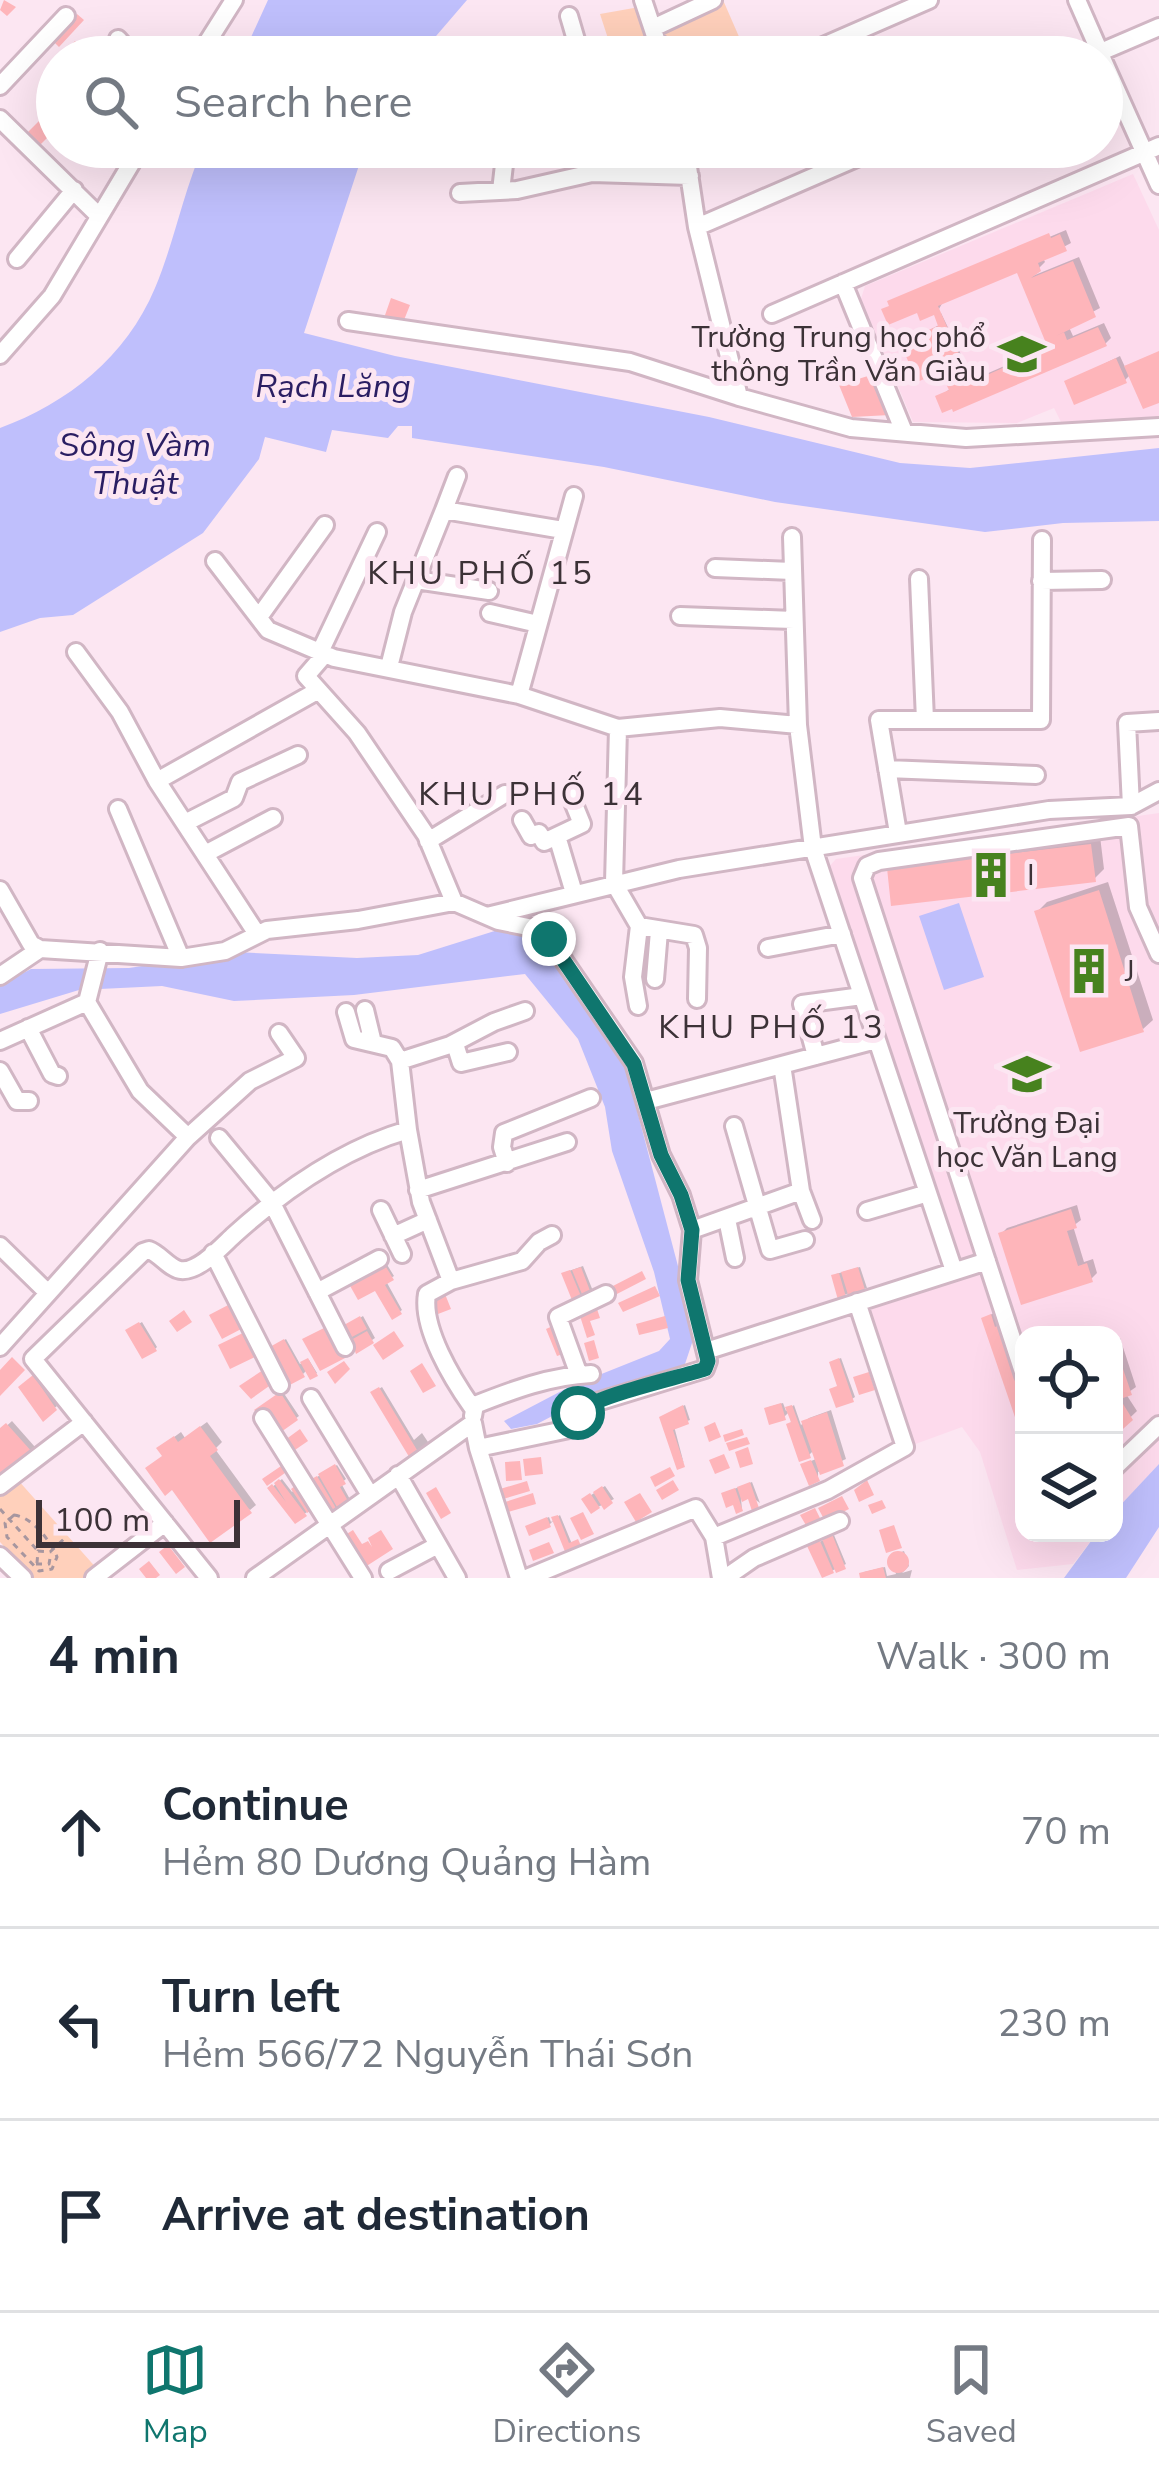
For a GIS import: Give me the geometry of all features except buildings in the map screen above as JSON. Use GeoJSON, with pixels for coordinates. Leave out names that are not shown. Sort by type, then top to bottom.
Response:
{"type":"FeatureCollection","features":[{"type":"Feature","properties":{"kind":"street"},"geometry":{"type":"LineString","coordinates":[[211,36],[234,0]]}},
{"type":"Feature","properties":{"kind":"street"},"geometry":{"type":"LineString","coordinates":[[643,0],[655,36]]}},
{"type":"Feature","properties":{"kind":"street"},"geometry":{"type":"LineString","coordinates":[[653,28],[713,0]]}},
{"type":"Feature","properties":{"kind":"street"},"geometry":{"type":"LineString","coordinates":[[847,36],[929,0]]}},
{"type":"Feature","properties":{"kind":"street"},"geometry":{"type":"LineString","coordinates":[[1077,0],[1090,36]]}},
{"type":"Feature","properties":{"kind":"street"},"geometry":{"type":"LineString","coordinates":[[46,36],[66,16]]}},
{"type":"Feature","properties":{"kind":"street"},"geometry":{"type":"LineString","coordinates":[[568,16],[574,36]]}},
{"type":"Feature","properties":{"kind":"street"},"geometry":{"type":"LineString","coordinates":[[1123,44],[1159,27]]}},
{"type":"Feature","properties":{"kind":"street"},"geometry":{"type":"LineString","coordinates":[[3,78],[36,46]]}},
{"type":"Feature","properties":{"kind":"street"},"geometry":{"type":"LineString","coordinates":[[1123,99],[1152,149],[1159,185]]}},
{"type":"Feature","properties":{"kind":"street"},"geometry":{"type":"LineString","coordinates":[[0,119],[36,154]]}},
{"type":"Feature","properties":{"kind":"street"},"geometry":{"type":"LineString","coordinates":[[1123,162],[1152,149]]}},
{"type":"Feature","properties":{"kind":"street"},"geometry":{"type":"LineString","coordinates":[[51,168],[98,215]]}},
{"type":"Feature","properties":{"kind":"street"},"geometry":{"type":"LineString","coordinates":[[0,355],[52,296],[128,168]]}},
{"type":"Feature","properties":{"kind":"street"},"geometry":{"type":"LineString","coordinates":[[501,191],[504,168]]}},
{"type":"Feature","properties":{"kind":"street"},"geometry":{"type":"LineString","coordinates":[[689,168],[697,227],[739,397]]}},
{"type":"Feature","properties":{"kind":"street"},"geometry":{"type":"LineString","coordinates":[[697,227],[833,168]]}},
{"type":"Feature","properties":{"kind":"street"},"geometry":{"type":"LineString","coordinates":[[772,314],[1109,168]]}},
{"type":"Feature","properties":{"kind":"street"},"geometry":{"type":"LineString","coordinates":[[460,193],[501,191],[592,172],[690,176]]}},
{"type":"Feature","properties":{"kind":"street"},"geometry":{"type":"LineString","coordinates":[[17,260],[74,190]]}},
{"type":"Feature","properties":{"kind":"street"},"geometry":{"type":"LineString","coordinates":[[843,284],[904,432]]}},
{"type":"Feature","properties":{"kind":"street"},"geometry":{"type":"LineString","coordinates":[[348,321],[630,362],[851,428],[966,438],[1159,427]]}},
{"type":"Feature","properties":{"kind":"street"},"geometry":{"type":"LineString","coordinates":[[388,668],[457,476]]}},
{"type":"Feature","properties":{"kind":"street"},"geometry":{"type":"LineString","coordinates":[[519,695],[574,496]]}},
{"type":"Feature","properties":{"kind":"street"},"geometry":{"type":"LineString","coordinates":[[444,509],[563,530]]}},
{"type":"Feature","properties":{"kind":"street"},"geometry":{"type":"LineString","coordinates":[[259,617],[326,524]]}},
{"type":"Feature","properties":{"kind":"street"},"geometry":{"type":"LineString","coordinates":[[377,532],[322,653],[306,676],[356,733],[428,841],[454,902]]}},
{"type":"Feature","properties":{"kind":"street"},"geometry":{"type":"LineString","coordinates":[[791,536],[798,725],[814,848],[954,1271]]}},
{"type":"Feature","properties":{"kind":"street"},"geometry":{"type":"LineString","coordinates":[[898,833],[879,721],[1041,720],[1042,540]]}},
{"type":"Feature","properties":{"kind":"street"},"geometry":{"type":"LineString","coordinates":[[215,562],[268,630],[322,653],[519,695],[618,728],[720,718],[798,725]]}},
{"type":"Feature","properties":{"kind":"street"},"geometry":{"type":"LineString","coordinates":[[715,568],[792,571]]}},
{"type":"Feature","properties":{"kind":"street"},"geometry":{"type":"LineString","coordinates":[[919,579],[925,720]]}},
{"type":"Feature","properties":{"kind":"street"},"geometry":{"type":"LineString","coordinates":[[416,580],[489,590]]}},
{"type":"Feature","properties":{"kind":"street"},"geometry":{"type":"LineString","coordinates":[[1041,581],[1102,580]]}},
{"type":"Feature","properties":{"kind":"street"},"geometry":{"type":"LineString","coordinates":[[490,613],[538,624]]}},
{"type":"Feature","properties":{"kind":"street"},"geometry":{"type":"LineString","coordinates":[[680,616],[794,620]]}},
{"type":"Feature","properties":{"kind":"street"},"geometry":{"type":"LineString","coordinates":[[76,652],[120,712],[158,781],[257,934]]}},
{"type":"Feature","properties":{"kind":"street"},"geometry":{"type":"LineString","coordinates":[[158,781],[316,691]]}},
{"type":"Feature","properties":{"kind":"street"},"geometry":{"type":"LineString","coordinates":[[1131,806],[1127,723],[1159,721]]}},
{"type":"Feature","properties":{"kind":"street"},"geometry":{"type":"LineString","coordinates":[[618,728],[614,883],[639,926],[633,977],[638,1006]]}},
{"type":"Feature","properties":{"kind":"street"},"geometry":{"type":"LineString","coordinates":[[185,823],[234,799],[240,782],[298,755]]}},
{"type":"Feature","properties":{"kind":"street"},"geometry":{"type":"LineString","coordinates":[[887,769],[1036,775]]}},
{"type":"Feature","properties":{"kind":"street"},"geometry":{"type":"LineString","coordinates":[[487,916],[614,883],[898,833],[1049,810],[1131,806],[1159,790]]}},
{"type":"Feature","properties":{"kind":"street"},"geometry":{"type":"LineString","coordinates":[[522,820],[531,836],[539,833],[544,842],[582,824],[569,792]]}},
{"type":"Feature","properties":{"kind":"street"},"geometry":{"type":"LineString","coordinates":[[428,841],[505,794]]}},
{"type":"Feature","properties":{"kind":"street"},"geometry":{"type":"LineString","coordinates":[[118,809],[181,958]]}},
{"type":"Feature","properties":{"kind":"street"},"geometry":{"type":"LineString","coordinates":[[205,854],[273,818]]}},
{"type":"Feature","properties":{"kind":"street"},"geometry":{"type":"LineString","coordinates":[[1015,1348],[862,878],[867,866],[1129,826],[1138,907],[1159,953]]}},
{"type":"Feature","properties":{"kind":"street"},"geometry":{"type":"LineString","coordinates":[[556,836],[574,893]]}},
{"type":"Feature","properties":{"kind":"street"},"geometry":{"type":"LineString","coordinates":[[0,890],[31,944],[40,949],[181,958],[225,951],[257,934],[454,902],[487,916],[526,924],[549,939],[623,1044],[661,1155],[681,1195],[692,1230],[688,1280],[706,1351],[705,1369],[584,1406],[574,1428],[478,1448]]}},
{"type":"Feature","properties":{"kind":"street"},"geometry":{"type":"LineString","coordinates":[[639,926],[694,935],[697,998]]}},
{"type":"Feature","properties":{"kind":"street"},"geometry":{"type":"LineString","coordinates":[[655,979],[659,931]]}},
{"type":"Feature","properties":{"kind":"street"},"geometry":{"type":"LineString","coordinates":[[768,948],[842,934]]}},
{"type":"Feature","properties":{"kind":"street"},"geometry":{"type":"LineString","coordinates":[[0,976],[40,949]]}},
{"type":"Feature","properties":{"kind":"street"},"geometry":{"type":"LineString","coordinates":[[100,951],[87,1002],[140,1090],[188,1137]]}},
{"type":"Feature","properties":{"kind":"street"},"geometry":{"type":"LineString","coordinates":[[816,1056],[802,1004],[862,996]]}},
{"type":"Feature","properties":{"kind":"street"},"geometry":{"type":"LineString","coordinates":[[0,1041],[87,1002]]}},
{"type":"Feature","properties":{"kind":"street"},"geometry":{"type":"LineString","coordinates":[[365,1010],[373,1043]]}},
{"type":"Feature","properties":{"kind":"street"},"geometry":{"type":"LineString","coordinates":[[346,1012],[354,1039],[392,1048],[400,1061],[418,1190],[451,1281]]}},
{"type":"Feature","properties":{"kind":"street"},"geometry":{"type":"LineString","coordinates":[[400,1061],[455,1044],[494,1022],[525,1012]]}},
{"type":"Feature","properties":{"kind":"street"},"geometry":{"type":"LineString","coordinates":[[28,1028],[52,1074],[58,1076]]}},
{"type":"Feature","properties":{"kind":"street"},"geometry":{"type":"LineString","coordinates":[[0,1347],[188,1137],[250,1081],[296,1058],[279,1033]]}},
{"type":"Feature","properties":{"kind":"street"},"geometry":{"type":"LineString","coordinates":[[646,1101],[876,1040]]}},
{"type":"Feature","properties":{"kind":"street"},"geometry":{"type":"LineString","coordinates":[[455,1044],[461,1064],[508,1052]]}},
{"type":"Feature","properties":{"kind":"street"},"geometry":{"type":"LineString","coordinates":[[782,1065],[801,1191],[812,1220]]}},
{"type":"Feature","properties":{"kind":"street"},"geometry":{"type":"LineString","coordinates":[[0,1071],[17,1101],[29,1101]]}},
{"type":"Feature","properties":{"kind":"street"},"geometry":{"type":"LineString","coordinates":[[507,1163],[504,1133],[591,1098]]}},
{"type":"Feature","properties":{"kind":"street"},"geometry":{"type":"LineString","coordinates":[[734,1126],[770,1250],[805,1240]]}},
{"type":"Feature","properties":{"kind":"street"},"geometry":{"type":"LineString","coordinates":[[209,1578],[32,1359],[143,1252],[159,1254],[180,1270],[214,1253],[271,1201],[348,1151],[408,1130]]}},
{"type":"Feature","properties":{"kind":"street"},"geometry":{"type":"LineString","coordinates":[[219,1138],[271,1201],[345,1347]]}},
{"type":"Feature","properties":{"kind":"street"},"geometry":{"type":"LineString","coordinates":[[418,1190],[567,1142]]}},
{"type":"Feature","properties":{"kind":"street"},"geometry":{"type":"LineString","coordinates":[[692,1230],[801,1191]]}},
{"type":"Feature","properties":{"kind":"street"},"geometry":{"type":"LineString","coordinates":[[867,1211],[928,1193]]}},
{"type":"Feature","properties":{"kind":"street"},"geometry":{"type":"LineString","coordinates":[[381,1210],[402,1254]]}},
{"type":"Feature","properties":{"kind":"street"},"geometry":{"type":"LineString","coordinates":[[393,1237],[428,1220]]}},
{"type":"Feature","properties":{"kind":"street"},"geometry":{"type":"LineString","coordinates":[[727,1220],[735,1258]]}},
{"type":"Feature","properties":{"kind":"street"},"geometry":{"type":"LineString","coordinates":[[552,1235],[522,1261],[451,1281],[428,1294],[426,1308],[472,1415],[478,1448],[523,1578],[696,1508],[714,1537],[723,1578],[754,1558],[840,1521]]}},
{"type":"Feature","properties":{"kind":"street"},"geometry":{"type":"LineString","coordinates":[[0,1246],[48,1293]]}},
{"type":"Feature","properties":{"kind":"street"},"geometry":{"type":"LineString","coordinates":[[214,1253],[280,1385]]}},
{"type":"Feature","properties":{"kind":"street"},"geometry":{"type":"LineString","coordinates":[[317,1292],[379,1259]]}},
{"type":"Feature","properties":{"kind":"street"},"geometry":{"type":"LineString","coordinates":[[706,1351],[987,1261]]}},
{"type":"Feature","properties":{"kind":"street"},"geometry":{"type":"LineString","coordinates":[[255,1578],[472,1415],[515,1390],[585,1374],[558,1317],[606,1294]]}},
{"type":"Feature","properties":{"kind":"street"},"geometry":{"type":"LineString","coordinates":[[714,1537],[828,1490],[905,1447],[857,1302]]}},
{"type":"Feature","properties":{"kind":"street"},"geometry":{"type":"LineString","coordinates":[[311,1397],[370,1495]]}},
{"type":"Feature","properties":{"kind":"street"},"geometry":{"type":"LineString","coordinates":[[263,1418],[363,1578]]}},
{"type":"Feature","properties":{"kind":"street"},"geometry":{"type":"LineString","coordinates":[[0,1486],[84,1422]]}},
{"type":"Feature","properties":{"kind":"street"},"geometry":{"type":"LineString","coordinates":[[1123,1459],[1159,1425]]}},
{"type":"Feature","properties":{"kind":"street"},"geometry":{"type":"LineString","coordinates":[[398,1475],[457,1578]]}},
{"type":"Feature","properties":{"kind":"street"},"geometry":{"type":"LineString","coordinates":[[94,1578],[165,1523]]}},
{"type":"Feature","properties":{"kind":"street"},"geometry":{"type":"LineString","coordinates":[[388,1571],[438,1545]]}},
{"type":"Feature","properties":{"kind":"street"},"geometry":{"type":"LineString","coordinates":[[0,1556],[23,1578]]}},
{"type":"Feature","properties":{"kind":"path"},"geometry":{"type":"LineString","coordinates":[[0,1509],[38,1551],[37,1563],[51,1566]]}},
{"type":"Feature","properties":{"kind":"path"},"geometry":{"type":"LineString","coordinates":[[14,1515],[26,1518],[52,1550],[57,1557],[46,1572],[33,1567],[7,1538],[8,1519],[14,1515]]}},
{"type":"Feature","properties":{"kind":"path"},"geometry":{"type":"LineString","coordinates":[[38,1551],[52,1550],[65,1538]]}},
{"type":"Feature","properties":{"kind":"shaded area"},"geometry":{"type":"Polygon","coordinates":[[[723,0],[739,36],[607,36],[600,14],[645,6],[653,27],[723,0]]]}},
{"type":"Feature","properties":{"kind":"shaded area","name":"Trường Trung học phổ thông Trần Văn Giàu"},"geometry":{"type":"Polygon","coordinates":[[[1133,174],[1159,230],[1159,418],[1061,422],[1054,408],[1017,423],[913,422],[861,299],[865,286],[1133,174]]]}},
{"type":"Feature","properties":{"kind":"shaded area","name":"Trường Đại học Văn Lang"},"geometry":{"type":"Polygon","coordinates":[[[1159,813],[1159,1464],[1123,1502],[1123,1326],[1015,1326],[1015,1542],[1090,1542],[1073,1564],[1017,1570],[980,1452],[962,1427],[910,1446],[868,1321],[872,1308],[962,1278],[826,870],[836,859],[1159,813]]]}},
{"type":"Feature","properties":{"kind":"shaded area"},"geometry":{"type":"Polygon","coordinates":[[[17,1479],[99,1571],[89,1578],[34,1578],[0,1542],[0,1494],[17,1479]]]}},
{"type":"Feature","properties":{"kind":"water"},"geometry":{"type":"Polygon","coordinates":[[[268,0],[467,0],[436,36],[252,36],[268,0]]]}},
{"type":"Feature","properties":{"kind":"water"},"geometry":{"type":"Polygon","coordinates":[[[195,168],[358,168],[304,333],[395,356],[709,417],[900,463],[970,468],[1159,448],[1159,521],[1063,523],[985,532],[775,502],[604,467],[412,438],[412,426],[398,426],[388,438],[332,430],[326,452],[265,437],[259,459],[203,533],[73,615],[40,618],[0,632],[0,428],[71,391],[128,335],[155,288],[195,168]]]}},
{"type":"Feature","properties":{"kind":"water"},"geometry":{"type":"Polygon","coordinates":[[[959,903],[984,977],[944,990],[919,916],[959,903]]]}},
{"type":"Feature","properties":{"kind":"water"},"geometry":{"type":"Polygon","coordinates":[[[501,929],[527,934],[550,951],[624,1061],[693,1340],[685,1364],[581,1401],[537,1424],[511,1429],[504,1421],[569,1387],[659,1351],[670,1339],[654,1272],[612,1151],[605,1107],[578,1039],[525,974],[354,995],[234,1001],[162,986],[79,990],[0,1014],[0,985],[31,969],[129,968],[236,952],[357,958],[418,955],[501,929]]]}},
{"type":"Feature","properties":{"kind":"water"},"geometry":{"type":"Polygon","coordinates":[[[1159,1464],[1159,1527],[1126,1578],[1064,1578],[1090,1542],[1123,1542],[1123,1502],[1159,1464]]]}},
{"type":"Feature","properties":{"kind":"place","name":"Trường Trung học phổ thông Trần Văn Giàu"},"geometry":{"type":"Point","coordinates":[1022,354]}},
{"type":"Feature","properties":{"kind":"place","name":"I"},"geometry":{"type":"Point","coordinates":[991,875]}},
{"type":"Feature","properties":{"kind":"place","name":"J"},"geometry":{"type":"Point","coordinates":[1089,971]}},
{"type":"Feature","properties":{"kind":"place","name":"Trường Đại học Văn Lang"},"geometry":{"type":"Point","coordinates":[1027,1074]}},
{"type":"Feature","properties":{"kind":"district","name":"KHU PHỐ 15"},"geometry":{"type":"Point","coordinates":[481,572]}},
{"type":"Feature","properties":{"kind":"district","name":"KHU PHỐ 14"},"geometry":{"type":"Point","coordinates":[532,793]}},
{"type":"Feature","properties":{"kind":"district","name":"KHU PHỐ 13"},"geometry":{"type":"Point","coordinates":[772,1026]}},
{"type":"Feature","properties":{"kind":"route"},"geometry":{"type":"LineString","coordinates":[[549,939],[634,1064],[661,1155],[692,1230],[688,1280],[708,1361],[705,1369],[605,1398],[578,1413]]}},
{"type":"Feature","properties":{"kind":"water label","name":"Rạch Lăng"},"geometry":{"type":"Point","coordinates":[333,385]}},
{"type":"Feature","properties":{"kind":"water label","name":"Sông Vàm Thuật"},"geometry":{"type":"Point","coordinates":[135,463]}}]}
